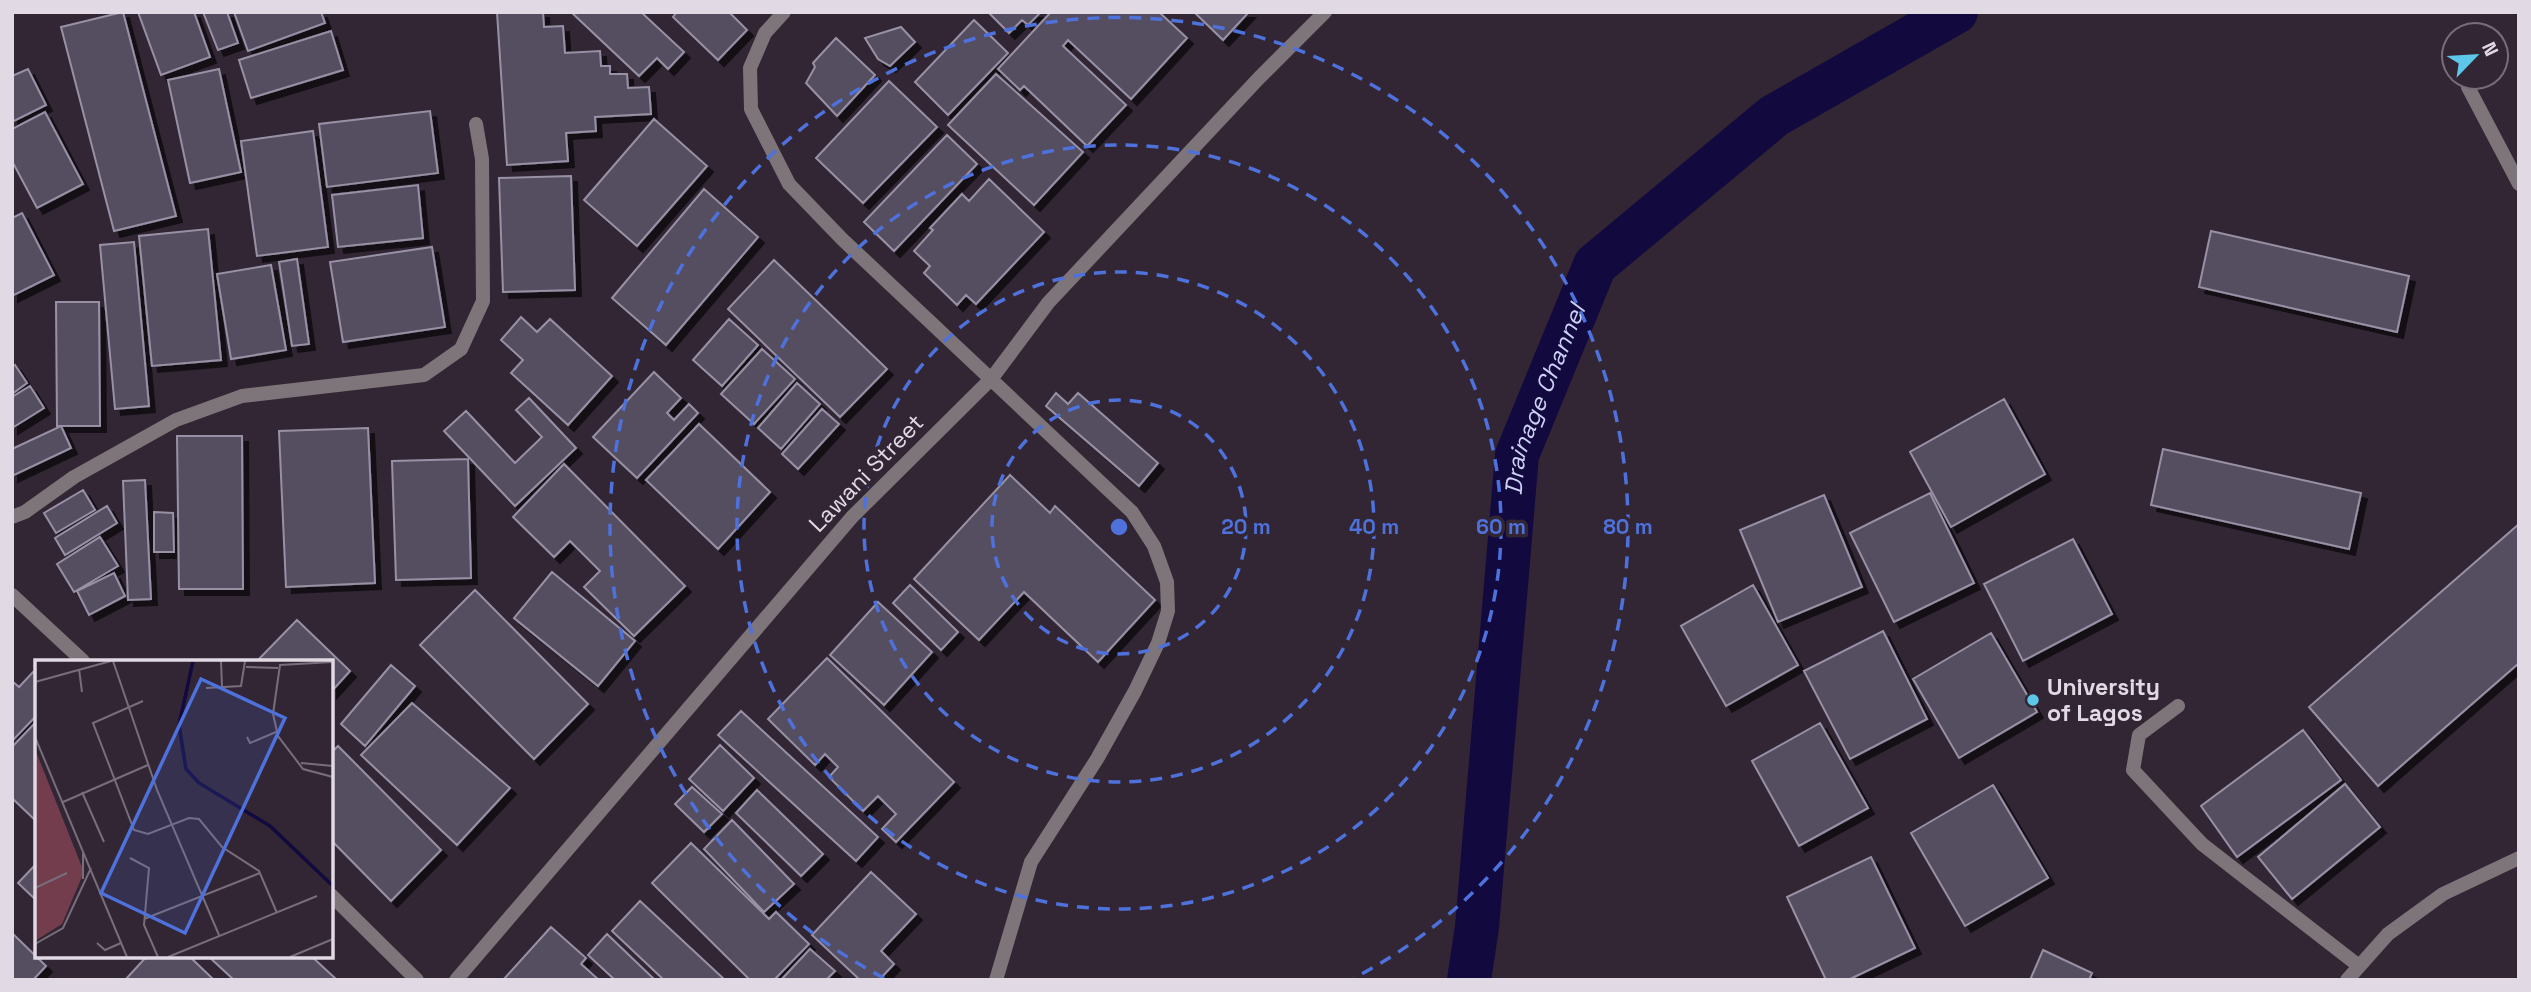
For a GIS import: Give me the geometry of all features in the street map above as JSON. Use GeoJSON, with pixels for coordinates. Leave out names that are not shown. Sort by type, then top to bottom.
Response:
{"type":"FeatureCollection","features":[{"type":"Feature","properties":{"kind":"street"},"geometry":{"type":"LineString","coordinates":[[784,12],[765,33],[750,68],[751,109],[789,184],[842,239],[1132,512],[1154,546],[1167,582],[1168,611],[1158,643],[1097,759],[1031,862],[996,980]]}},
{"type":"Feature","properties":{"kind":"street","name":"Lawani Street"},"geometry":{"type":"LineString","coordinates":[[456,980],[852,517],[992,378],[1048,303],[1259,78],[1325,12]]}},
{"type":"Feature","properties":{"kind":"street"},"geometry":{"type":"LineString","coordinates":[[2470,91],[2519,184]]}},
{"type":"Feature","properties":{"kind":"street"},"geometry":{"type":"LineString","coordinates":[[12,517],[25,512],[74,477],[176,420],[242,396],[424,375],[461,349],[483,302],[482,159],[476,124]]}},
{"type":"Feature","properties":{"kind":"street"},"geometry":{"type":"LineString","coordinates":[[12,595],[82,660]]}},
{"type":"Feature","properties":{"kind":"street"},"geometry":{"type":"LineString","coordinates":[[2178,706],[2139,735],[2133,770],[2202,844],[2359,966]]}},
{"type":"Feature","properties":{"kind":"street"},"geometry":{"type":"LineString","coordinates":[[2347,980],[2388,934],[2443,894],[2519,858]]}},
{"type":"Feature","properties":{"kind":"street"},"geometry":{"type":"LineString","coordinates":[[332,896],[417,980]]}},
{"type":"Feature","properties":{"kind":"building"},"geometry":{"type":"Polygon","coordinates":[[[123,12],[176,216],[114,231],[61,27],[123,12]]]}},
{"type":"Feature","properties":{"kind":"building"},"geometry":{"type":"Polygon","coordinates":[[[138,12],[194,12],[210,57],[161,75],[138,12]]]}},
{"type":"Feature","properties":{"kind":"building"},"geometry":{"type":"Polygon","coordinates":[[[203,12],[227,12],[238,43],[218,50],[203,12]]]}},
{"type":"Feature","properties":{"kind":"building"},"geometry":{"type":"Polygon","coordinates":[[[234,12],[321,12],[325,23],[248,51],[234,12]]]}},
{"type":"Feature","properties":{"kind":"building"},"geometry":{"type":"Polygon","coordinates":[[[497,12],[543,12],[544,27],[563,26],[565,53],[600,51],[601,66],[610,66],[610,74],[627,74],[628,88],[649,87],[651,114],[595,117],[596,131],[566,133],[568,161],[507,165],[497,12]]]}},
{"type":"Feature","properties":{"kind":"building"},"geometry":{"type":"Polygon","coordinates":[[[571,12],[641,12],[684,52],[668,69],[657,58],[639,76],[571,12]]]}},
{"type":"Feature","properties":{"kind":"building"},"geometry":{"type":"Polygon","coordinates":[[[677,12],[729,12],[747,30],[718,60],[673,17],[677,12]]]}},
{"type":"Feature","properties":{"kind":"building"},"geometry":{"type":"Polygon","coordinates":[[[988,12],[1041,12],[1028,25],[1022,20],[1009,33],[988,12]]]}},
{"type":"Feature","properties":{"kind":"building"},"geometry":{"type":"Polygon","coordinates":[[[1051,12],[1159,12],[1187,38],[1131,99],[1068,40],[1063,46],[1126,105],[1087,146],[1024,86],[1020,90],[998,69],[1051,12]]]}},
{"type":"Feature","properties":{"kind":"building"},"geometry":{"type":"Polygon","coordinates":[[[1194,12],[1249,12],[1223,40],[1194,12]]]}},
{"type":"Feature","properties":{"kind":"building"},"geometry":{"type":"Polygon","coordinates":[[[974,20],[1008,53],[948,115],[915,82],[974,20]]]}},
{"type":"Feature","properties":{"kind":"building"},"geometry":{"type":"Polygon","coordinates":[[[901,27],[915,42],[890,66],[878,59],[865,38],[901,27]]]}},
{"type":"Feature","properties":{"kind":"building"},"geometry":{"type":"Polygon","coordinates":[[[331,31],[343,70],[251,98],[239,60],[331,31]]]}},
{"type":"Feature","properties":{"kind":"building"},"geometry":{"type":"Polygon","coordinates":[[[836,38],[875,75],[837,116],[806,83],[815,67],[813,63],[836,38]]]}},
{"type":"Feature","properties":{"kind":"building"},"geometry":{"type":"Polygon","coordinates":[[[28,69],[46,105],[12,122],[12,76],[28,69]]]}},
{"type":"Feature","properties":{"kind":"building"},"geometry":{"type":"Polygon","coordinates":[[[219,69],[241,172],[190,183],[168,80],[219,69]]]}},
{"type":"Feature","properties":{"kind":"building"},"geometry":{"type":"Polygon","coordinates":[[[996,74],[1083,152],[1034,205],[948,125],[996,74]]]}},
{"type":"Feature","properties":{"kind":"building"},"geometry":{"type":"Polygon","coordinates":[[[889,81],[937,127],[863,203],[816,158],[889,81]]]}},
{"type":"Feature","properties":{"kind":"building"},"geometry":{"type":"Polygon","coordinates":[[[430,111],[438,173],[327,187],[319,124],[430,111]]]}},
{"type":"Feature","properties":{"kind":"building"},"geometry":{"type":"Polygon","coordinates":[[[45,112],[83,184],[37,208],[12,161],[12,129],[45,112]]]}},
{"type":"Feature","properties":{"kind":"building"},"geometry":{"type":"Polygon","coordinates":[[[654,119],[707,166],[637,246],[584,200],[654,119]]]}},
{"type":"Feature","properties":{"kind":"building"},"geometry":{"type":"Polygon","coordinates":[[[313,131],[328,247],[257,256],[241,141],[313,131]]]}},
{"type":"Feature","properties":{"kind":"building"},"geometry":{"type":"Polygon","coordinates":[[[947,135],[977,164],[894,251],[864,222],[947,135]]]}},
{"type":"Feature","properties":{"kind":"building"},"geometry":{"type":"Polygon","coordinates":[[[571,176],[575,290],[503,292],[499,178],[571,176]]]}},
{"type":"Feature","properties":{"kind":"building"},"geometry":{"type":"Polygon","coordinates":[[[989,179],[1044,232],[976,304],[966,295],[957,305],[924,273],[930,266],[914,251],[933,230],[930,228],[962,194],[969,201],[989,179]]]}},
{"type":"Feature","properties":{"kind":"building"},"geometry":{"type":"Polygon","coordinates":[[[418,185],[423,238],[338,247],[332,195],[418,185]]]}},
{"type":"Feature","properties":{"kind":"building"},"geometry":{"type":"Polygon","coordinates":[[[704,189],[758,237],[666,345],[612,298],[704,189]]]}},
{"type":"Feature","properties":{"kind":"building"},"geometry":{"type":"Polygon","coordinates":[[[22,213],[54,275],[12,296],[12,218],[22,213]]]}},
{"type":"Feature","properties":{"kind":"building"},"geometry":{"type":"Polygon","coordinates":[[[208,229],[221,360],[152,366],[139,236],[208,229]]]}},
{"type":"Feature","properties":{"kind":"building"},"geometry":{"type":"Polygon","coordinates":[[[2211,231],[2409,276],[2397,332],[2199,287],[2211,231]]]}},
{"type":"Feature","properties":{"kind":"building"},"geometry":{"type":"Polygon","coordinates":[[[134,242],[149,406],[115,409],[100,245],[134,242]]]}},
{"type":"Feature","properties":{"kind":"building"},"geometry":{"type":"Polygon","coordinates":[[[432,247],[445,327],[343,342],[330,262],[432,247]]]}},
{"type":"Feature","properties":{"kind":"building"},"geometry":{"type":"Polygon","coordinates":[[[297,259],[309,344],[292,346],[279,262],[297,259]]]}},
{"type":"Feature","properties":{"kind":"building"},"geometry":{"type":"Polygon","coordinates":[[[774,260],[887,369],[840,417],[728,309],[774,260]]]}},
{"type":"Feature","properties":{"kind":"building"},"geometry":{"type":"Polygon","coordinates":[[[271,265],[286,350],[231,359],[217,274],[271,265]]]}},
{"type":"Feature","properties":{"kind":"building"},"geometry":{"type":"Polygon","coordinates":[[[56,302],[99,302],[100,426],[57,426],[56,302]]]}},
{"type":"Feature","properties":{"kind":"building"},"geometry":{"type":"Polygon","coordinates":[[[521,317],[537,332],[550,319],[612,376],[568,425],[511,373],[523,360],[501,340],[521,317]]]}},
{"type":"Feature","properties":{"kind":"building"},"geometry":{"type":"Polygon","coordinates":[[[729,319],[758,345],[722,386],[693,360],[729,319]]]}},
{"type":"Feature","properties":{"kind":"building"},"geometry":{"type":"Polygon","coordinates":[[[762,349],[795,379],[754,424],[721,394],[762,349]]]}},
{"type":"Feature","properties":{"kind":"building"},"geometry":{"type":"Polygon","coordinates":[[[15,365],[27,383],[12,394],[12,367],[15,365]]]}},
{"type":"Feature","properties":{"kind":"building"},"geometry":{"type":"Polygon","coordinates":[[[654,372],[681,398],[667,413],[674,420],[689,404],[698,413],[637,478],[593,437],[654,372]]]}},
{"type":"Feature","properties":{"kind":"building"},"geometry":{"type":"Polygon","coordinates":[[[797,383],[820,404],[781,449],[758,428],[797,383]]]}},
{"type":"Feature","properties":{"kind":"building"},"geometry":{"type":"Polygon","coordinates":[[[30,386],[44,408],[12,428],[12,397],[30,386]]]}},
{"type":"Feature","properties":{"kind":"building"},"geometry":{"type":"Polygon","coordinates":[[[1056,393],[1068,404],[1078,393],[1158,463],[1139,486],[1046,406],[1056,393]]]}},
{"type":"Feature","properties":{"kind":"building"},"geometry":{"type":"Polygon","coordinates":[[[529,398],[576,448],[515,506],[444,431],[466,411],[515,463],[542,437],[516,410],[529,398]]]}},
{"type":"Feature","properties":{"kind":"building"},"geometry":{"type":"Polygon","coordinates":[[[2004,399],[2045,474],[1951,527],[1910,452],[2004,399]]]}},
{"type":"Feature","properties":{"kind":"building"},"geometry":{"type":"Polygon","coordinates":[[[822,409],[839,424],[798,469],[782,454],[822,409]]]}},
{"type":"Feature","properties":{"kind":"building"},"geometry":{"type":"Polygon","coordinates":[[[699,424],[770,492],[718,549],[646,480],[699,424]]]}},
{"type":"Feature","properties":{"kind":"building"},"geometry":{"type":"Polygon","coordinates":[[[61,426],[71,448],[12,476],[12,449],[61,426]]]}},
{"type":"Feature","properties":{"kind":"building"},"geometry":{"type":"Polygon","coordinates":[[[368,428],[375,583],[286,587],[279,431],[368,428]]]}},
{"type":"Feature","properties":{"kind":"building"},"geometry":{"type":"Polygon","coordinates":[[[177,436],[242,436],[243,589],[179,589],[177,436]]]}},
{"type":"Feature","properties":{"kind":"building"},"geometry":{"type":"Polygon","coordinates":[[[2163,449],[2361,493],[2349,549],[2151,505],[2163,449]]]}},
{"type":"Feature","properties":{"kind":"building"},"geometry":{"type":"Polygon","coordinates":[[[468,459],[471,578],[396,580],[392,461],[468,459]]]}},
{"type":"Feature","properties":{"kind":"building"},"geometry":{"type":"Polygon","coordinates":[[[564,464],[685,586],[634,636],[584,587],[600,571],[570,541],[554,557],[513,517],[564,464]]]}},
{"type":"Feature","properties":{"kind":"building"},"geometry":{"type":"Polygon","coordinates":[[[1010,475],[1050,513],[1055,506],[1155,600],[1098,662],[1024,592],[979,640],[914,579],[1010,475]]]}},
{"type":"Feature","properties":{"kind":"building"},"geometry":{"type":"Polygon","coordinates":[[[145,480],[151,599],[128,600],[123,481],[145,480]]]}},
{"type":"Feature","properties":{"kind":"building"},"geometry":{"type":"Polygon","coordinates":[[[83,490],[95,510],[56,533],[44,513],[83,490]]]}},
{"type":"Feature","properties":{"kind":"building"},"geometry":{"type":"Polygon","coordinates":[[[1930,493],[1974,583],[1894,622],[1850,533],[1930,493]]]}},
{"type":"Feature","properties":{"kind":"building"},"geometry":{"type":"Polygon","coordinates":[[[1824,495],[1862,587],[1778,622],[1740,530],[1824,495]]]}},
{"type":"Feature","properties":{"kind":"building"},"geometry":{"type":"Polygon","coordinates":[[[107,506],[117,523],[65,555],[55,538],[107,506]]]}},
{"type":"Feature","properties":{"kind":"building"},"geometry":{"type":"Polygon","coordinates":[[[154,512],[173,513],[174,552],[154,552],[154,512]]]}},
{"type":"Feature","properties":{"kind":"building"},"geometry":{"type":"Polygon","coordinates":[[[2519,524],[2519,663],[2378,786],[2309,707],[2519,524]]]}},
{"type":"Feature","properties":{"kind":"building"},"geometry":{"type":"Polygon","coordinates":[[[100,537],[118,566],[74,592],[57,564],[100,537]]]}},
{"type":"Feature","properties":{"kind":"building"},"geometry":{"type":"Polygon","coordinates":[[[2073,539],[2112,614],[2023,661],[1984,584],[2073,539]]]}},
{"type":"Feature","properties":{"kind":"building"},"geometry":{"type":"Polygon","coordinates":[[[552,572],[635,641],[598,686],[514,618],[552,572]]]}},
{"type":"Feature","properties":{"kind":"building"},"geometry":{"type":"Polygon","coordinates":[[[114,573],[125,596],[89,615],[77,591],[114,573]]]}},
{"type":"Feature","properties":{"kind":"building"},"geometry":{"type":"Polygon","coordinates":[[[910,585],[958,632],[941,650],[893,603],[910,585]]]}},
{"type":"Feature","properties":{"kind":"building"},"geometry":{"type":"Polygon","coordinates":[[[1753,585],[1798,665],[1726,706],[1681,626],[1753,585]]]}},
{"type":"Feature","properties":{"kind":"building"},"geometry":{"type":"Polygon","coordinates":[[[475,590],[588,704],[534,759],[420,645],[475,590]]]}},
{"type":"Feature","properties":{"kind":"building"},"geometry":{"type":"Polygon","coordinates":[[[878,602],[932,652],[884,705],[830,655],[878,602]]]}},
{"type":"Feature","properties":{"kind":"building"},"geometry":{"type":"Polygon","coordinates":[[[297,620],[350,671],[332,691],[332,660],[258,660],[297,620]]]}},
{"type":"Feature","properties":{"kind":"building"},"geometry":{"type":"Polygon","coordinates":[[[1883,631],[1927,719],[1850,759],[1804,671],[1883,631]]]}},
{"type":"Feature","properties":{"kind":"building"},"geometry":{"type":"Polygon","coordinates":[[[1991,633],[2037,712],[1959,758],[1913,679],[1991,633]]]}},
{"type":"Feature","properties":{"kind":"building"},"geometry":{"type":"Polygon","coordinates":[[[827,658],[954,782],[896,842],[882,829],[896,814],[878,796],[863,811],[829,777],[838,767],[825,754],[815,765],[768,719],[827,658]]]}},
{"type":"Feature","properties":{"kind":"building"},"geometry":{"type":"Polygon","coordinates":[[[391,665],[415,686],[365,746],[341,724],[391,665]]]}},
{"type":"Feature","properties":{"kind":"building"},"geometry":{"type":"Polygon","coordinates":[[[33,672],[35,674],[35,717],[12,741],[12,681],[19,687],[33,672]]]}},
{"type":"Feature","properties":{"kind":"building"},"geometry":{"type":"Polygon","coordinates":[[[412,703],[510,788],[457,845],[361,755],[412,703]]]}},
{"type":"Feature","properties":{"kind":"building"},"geometry":{"type":"Polygon","coordinates":[[[741,711],[878,837],[856,861],[718,735],[741,711]]]}},
{"type":"Feature","properties":{"kind":"building"},"geometry":{"type":"Polygon","coordinates":[[[35,723],[35,820],[12,798],[12,747],[35,723]]]}},
{"type":"Feature","properties":{"kind":"building"},"geometry":{"type":"Polygon","coordinates":[[[1820,723],[1868,808],[1799,846],[1752,761],[1820,723]]]}},
{"type":"Feature","properties":{"kind":"building"},"geometry":{"type":"Polygon","coordinates":[[[2303,730],[2341,780],[2237,857],[2201,806],[2303,730]]]}},
{"type":"Feature","properties":{"kind":"building"},"geometry":{"type":"Polygon","coordinates":[[[720,745],[754,778],[723,811],[689,779],[720,745]]]}},
{"type":"Feature","properties":{"kind":"building"},"geometry":{"type":"Polygon","coordinates":[[[338,746],[441,850],[391,901],[332,841],[332,752],[338,746]]]}},
{"type":"Feature","properties":{"kind":"building"},"geometry":{"type":"Polygon","coordinates":[[[2345,784],[2380,827],[2292,899],[2258,857],[2345,784]]]}},
{"type":"Feature","properties":{"kind":"building"},"geometry":{"type":"Polygon","coordinates":[[[1993,785],[2048,878],[1965,926],[1911,833],[1993,785]]]}},
{"type":"Feature","properties":{"kind":"building"},"geometry":{"type":"Polygon","coordinates":[[[692,787],[722,814],[704,832],[675,804],[692,787]]]}},
{"type":"Feature","properties":{"kind":"building"},"geometry":{"type":"Polygon","coordinates":[[[757,790],[823,854],[801,876],[736,813],[757,790]]]}},
{"type":"Feature","properties":{"kind":"building"},"geometry":{"type":"Polygon","coordinates":[[[732,820],[794,884],[764,912],[704,849],[732,820]]]}},
{"type":"Feature","properties":{"kind":"building"},"geometry":{"type":"Polygon","coordinates":[[[691,843],[769,919],[776,912],[809,944],[774,980],[750,980],[652,883],[691,843]]]}},
{"type":"Feature","properties":{"kind":"building"},"geometry":{"type":"Polygon","coordinates":[[[1871,857],[1915,948],[1848,980],[1826,980],[1787,897],[1871,857]]]}},
{"type":"Feature","properties":{"kind":"building"},"geometry":{"type":"Polygon","coordinates":[[[35,865],[35,899],[18,883],[35,865]]]}},
{"type":"Feature","properties":{"kind":"building"},"geometry":{"type":"Polygon","coordinates":[[[871,872],[916,914],[881,951],[894,964],[879,980],[860,980],[812,935],[871,872]]]}},
{"type":"Feature","properties":{"kind":"building"},"geometry":{"type":"Polygon","coordinates":[[[640,901],[725,980],[664,980],[612,931],[640,901]]]}},
{"type":"Feature","properties":{"kind":"building"},"geometry":{"type":"Polygon","coordinates":[[[551,927],[586,958],[581,964],[599,980],[503,980],[551,927]]]}},
{"type":"Feature","properties":{"kind":"building"},"geometry":{"type":"Polygon","coordinates":[[[12,933],[46,966],[33,980],[12,980],[12,933]]]}},
{"type":"Feature","properties":{"kind":"building"},"geometry":{"type":"Polygon","coordinates":[[[607,934],[655,980],[615,980],[588,955],[607,934]]]}},
{"type":"Feature","properties":{"kind":"building"},"geometry":{"type":"Polygon","coordinates":[[[810,949],[835,971],[826,980],[781,980],[810,949]]]}},
{"type":"Feature","properties":{"kind":"building"},"geometry":{"type":"Polygon","coordinates":[[[2043,950],[2092,973],[2089,980],[2030,980],[2043,950]]]}},
{"type":"Feature","properties":{"kind":"building"},"geometry":{"type":"Polygon","coordinates":[[[146,957],[190,957],[214,980],[125,980],[146,957]]]}},
{"type":"Feature","properties":{"kind":"building"},"geometry":{"type":"Polygon","coordinates":[[[209,957],[312,957],[336,979],[234,980],[209,957]]]}},
{"type":"Feature","properties":{"kind":"waterway","name":"Drainage Channel"},"geometry":{"type":"LineString","coordinates":[[1469,980],[1477,927],[1517,455],[1595,265],[1774,116],[1956,12]]}},
{"type":"Feature","properties":{"kind":"place","name":"University of Lagos"},"geometry":{"type":"Point","coordinates":[2033,700]}}]}
